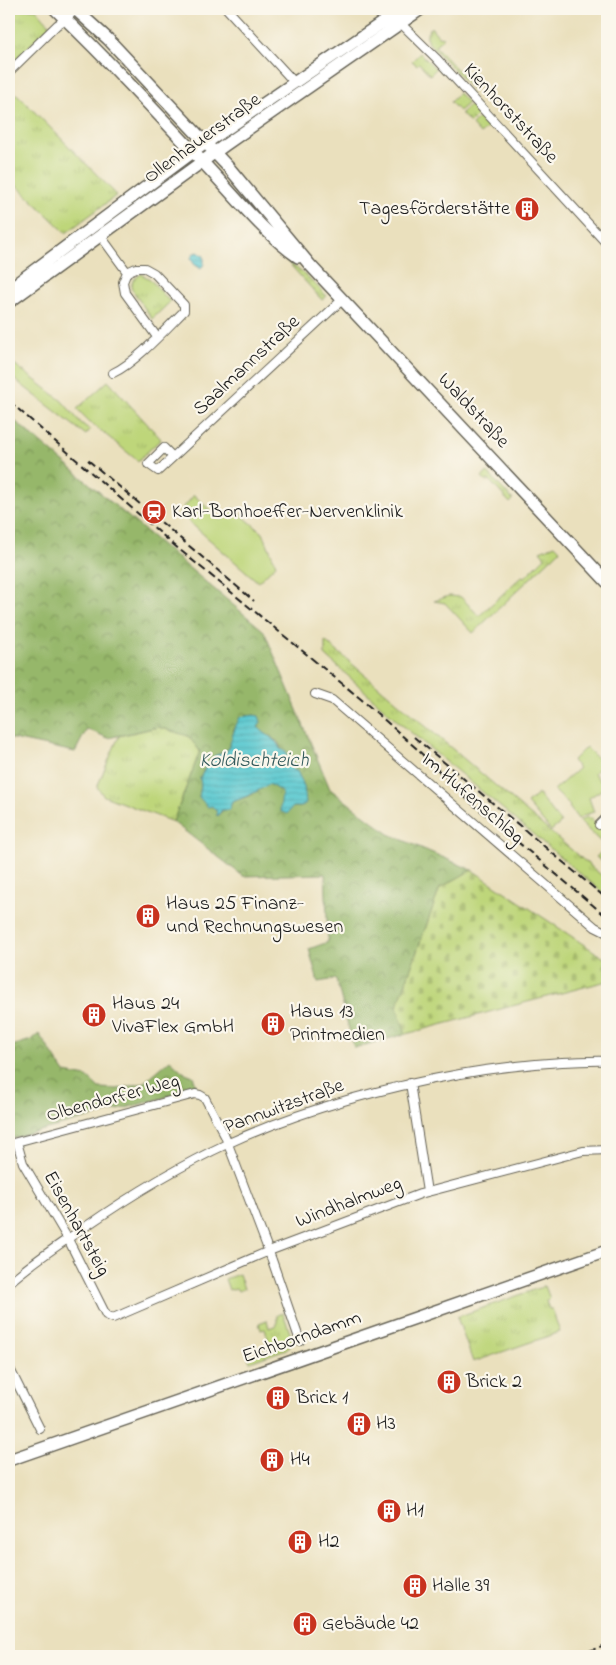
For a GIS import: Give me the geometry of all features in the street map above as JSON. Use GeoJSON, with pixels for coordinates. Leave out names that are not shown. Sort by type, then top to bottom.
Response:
{"type":"FeatureCollection","features":[{"type":"Feature","properties":{"kind":"main road","name":"Waldstraße"},"geometry":{"type":"LineString","coordinates":[[55,9],[121,74],[281,244],[310,265]]}},
{"type":"Feature","properties":{"kind":"main road","name":"Waldstraße"},"geometry":{"type":"LineString","coordinates":[[75,9],[108,39],[206,143],[256,199],[310,265],[607,582]]}},
{"type":"Feature","properties":{"kind":"main road","name":"Ollenhauerstraße"},"geometry":{"type":"LineString","coordinates":[[97,231],[203,162],[395,14],[421,9]]}},
{"type":"Feature","properties":{"kind":"main road","name":"Ollenhauerstraße"},"geometry":{"type":"LineString","coordinates":[[9,302],[193,152],[299,87]]}},
{"type":"Feature","properties":{"kind":"main road","name":"Ollenhauerstraße"},"geometry":{"type":"LineString","coordinates":[[9,289],[76,247]]}},
{"type":"Feature","properties":{"kind":"main road","name":"Eichborndamm"},"geometry":{"type":"LineString","coordinates":[[9,1460],[607,1251]]}},
{"type":"Feature","properties":{"kind":"street"},"geometry":{"type":"LineString","coordinates":[[9,72],[75,9]]}},
{"type":"Feature","properties":{"kind":"street"},"geometry":{"type":"LineString","coordinates":[[227,9],[299,87]]}},
{"type":"Feature","properties":{"kind":"street","name":"Kienhorststraße"},"geometry":{"type":"LineString","coordinates":[[395,14],[607,244]]}},
{"type":"Feature","properties":{"kind":"street"},"geometry":{"type":"LineString","coordinates":[[97,231],[127,272]]}},
{"type":"Feature","properties":{"kind":"street"},"geometry":{"type":"LineString","coordinates":[[113,373],[122,369],[157,337],[184,311],[184,305],[154,273],[145,268],[136,268],[127,272],[123,282],[125,293],[157,337]]}},
{"type":"Feature","properties":{"kind":"street","name":"Saalmannstraße"},"geometry":{"type":"LineString","coordinates":[[173,457],[343,299]]}},
{"type":"Feature","properties":{"kind":"street","name":"Im Hufenschlag"},"geometry":{"type":"LineString","coordinates":[[315,694],[332,700],[595,927],[607,933]]}},
{"type":"Feature","properties":{"kind":"street"},"geometry":{"type":"LineString","coordinates":[[599,825],[607,817]]}},
{"type":"Feature","properties":{"kind":"street","name":"Pannwitzstraße"},"geometry":{"type":"LineString","coordinates":[[9,1283],[24,1269],[149,1187],[227,1144],[309,1112],[410,1083],[511,1066],[607,1062]]}},
{"type":"Feature","properties":{"kind":"street"},"geometry":{"type":"LineString","coordinates":[[410,1083],[427,1192]]}},
{"type":"Feature","properties":{"kind":"street","name":"Olbendorfer Weg"},"geometry":{"type":"LineString","coordinates":[[13,1143],[200,1094],[205,1098],[227,1144],[269,1251],[300,1341]]}},
{"type":"Feature","properties":{"kind":"street","name":"Eisenhartsteig"},"geometry":{"type":"LineString","coordinates":[[13,1143],[68,1239],[106,1315],[113,1318]]}},
{"type":"Feature","properties":{"kind":"street","name":"Windhalmweg"},"geometry":{"type":"LineString","coordinates":[[113,1318],[269,1251],[427,1192],[583,1151],[607,1150]]}},
{"type":"Feature","properties":{"kind":"street"},"geometry":{"type":"LineString","coordinates":[[9,1366],[28,1401],[40,1429]]}},
{"type":"Feature","properties":{"kind":"green space"},"geometry":{"type":"Polygon","coordinates":[[[9,9],[36,9],[50,25],[9,66],[9,9]]]}},
{"type":"Feature","properties":{"kind":"green space"},"geometry":{"type":"Polygon","coordinates":[[[431,27],[438,36],[444,37],[435,46],[474,87],[472,89],[427,41],[427,33],[431,27]]]}},
{"type":"Feature","properties":{"kind":"green space"},"geometry":{"type":"Polygon","coordinates":[[[420,53],[436,69],[430,75],[419,63],[417,65],[412,61],[420,53]]]}},
{"type":"Feature","properties":{"kind":"green space"},"geometry":{"type":"Polygon","coordinates":[[[9,86],[117,195],[66,233],[9,178],[9,86]]]}},
{"type":"Feature","properties":{"kind":"green space"},"geometry":{"type":"Polygon","coordinates":[[[459,93],[468,103],[459,111],[450,102],[459,93]]]}},
{"type":"Feature","properties":{"kind":"green space"},"geometry":{"type":"Polygon","coordinates":[[[470,105],[479,114],[470,123],[461,113],[470,105]]]}},
{"type":"Feature","properties":{"kind":"green space"},"geometry":{"type":"Polygon","coordinates":[[[481,116],[490,126],[480,134],[472,125],[481,116]]]}},
{"type":"Feature","properties":{"kind":"green space"},"geometry":{"type":"Polygon","coordinates":[[[285,259],[310,279],[327,296],[322,300],[285,259]]]}},
{"type":"Feature","properties":{"kind":"green space"},"geometry":{"type":"Polygon","coordinates":[[[141,274],[150,279],[170,302],[152,319],[131,288],[133,280],[141,274]]]}},
{"type":"Feature","properties":{"kind":"green space"},"geometry":{"type":"Polygon","coordinates":[[[9,360],[62,401],[81,423],[90,430],[86,435],[9,375],[9,360]]]}},
{"type":"Feature","properties":{"kind":"green space"},"geometry":{"type":"Polygon","coordinates":[[[108,381],[161,439],[138,461],[77,409],[108,381]]]}},
{"type":"Feature","properties":{"kind":"green space"},"geometry":{"type":"Polygon","coordinates":[[[9,416],[264,631],[330,789],[389,834],[472,870],[440,888],[397,1007],[406,1034],[354,1048],[336,979],[318,982],[309,949],[328,942],[325,874],[243,876],[173,822],[200,751],[188,736],[158,727],[108,738],[87,729],[75,752],[9,738],[9,416]],[[258,727],[234,728],[233,737],[227,751],[214,756],[207,765],[200,778],[199,797],[217,810],[217,816],[232,802],[251,795],[269,784],[282,792],[293,807],[301,807],[304,793],[300,777],[297,772],[289,767],[278,742],[263,733],[258,727]]]}},
{"type":"Feature","properties":{"kind":"green space"},"geometry":{"type":"Polygon","coordinates":[[[487,472],[513,500],[510,503],[489,480],[486,482],[482,478],[487,472]]]}},
{"type":"Feature","properties":{"kind":"green space"},"geometry":{"type":"Polygon","coordinates":[[[194,495],[220,520],[233,508],[263,533],[276,565],[258,582],[179,513],[194,495]]]}},
{"type":"Feature","properties":{"kind":"green space"},"geometry":{"type":"Polygon","coordinates":[[[555,545],[560,550],[473,633],[445,603],[434,601],[449,596],[461,597],[479,616],[522,576],[525,577],[545,557],[540,551],[555,545]]]}},
{"type":"Feature","properties":{"kind":"green space"},"geometry":{"type":"Polygon","coordinates":[[[325,641],[607,880],[607,896],[401,724],[325,655],[325,641]]]}},
{"type":"Feature","properties":{"kind":"green space"},"geometry":{"type":"Polygon","coordinates":[[[158,727],[188,735],[200,751],[173,822],[104,796],[97,787],[119,736],[158,727]]]}},
{"type":"Feature","properties":{"kind":"green space"},"geometry":{"type":"Polygon","coordinates":[[[586,747],[600,761],[602,766],[594,773],[600,781],[607,774],[607,786],[589,798],[594,812],[578,819],[570,806],[554,790],[579,768],[572,761],[586,747]]]}},
{"type":"Feature","properties":{"kind":"green space"},"geometry":{"type":"Polygon","coordinates":[[[538,794],[561,823],[551,831],[527,803],[538,794]]]}},
{"type":"Feature","properties":{"kind":"green space"},"geometry":{"type":"Polygon","coordinates":[[[587,817],[592,818],[604,831],[607,831],[607,864],[596,857],[606,847],[579,821],[587,817]]]}},
{"type":"Feature","properties":{"kind":"green space"},"geometry":{"type":"Polygon","coordinates":[[[472,870],[607,960],[607,981],[406,1034],[397,1007],[440,888],[472,870]]]}},
{"type":"Feature","properties":{"kind":"green space"},"geometry":{"type":"Polygon","coordinates":[[[39,1034],[65,1073],[87,1077],[99,1088],[117,1089],[143,1083],[170,1060],[183,1072],[193,1076],[197,1089],[9,1139],[9,1047],[31,1040],[39,1034]]]}},
{"type":"Feature","properties":{"kind":"green space"},"geometry":{"type":"Polygon","coordinates":[[[239,1274],[244,1289],[238,1291],[236,1288],[229,1290],[225,1279],[239,1274]]]}},
{"type":"Feature","properties":{"kind":"green space"},"geometry":{"type":"Polygon","coordinates":[[[545,1286],[550,1299],[546,1301],[549,1309],[552,1309],[560,1332],[473,1362],[457,1317],[545,1286]]]}},
{"type":"Feature","properties":{"kind":"green space"},"geometry":{"type":"Polygon","coordinates":[[[283,1313],[293,1341],[289,1348],[250,1362],[245,1347],[248,1346],[250,1355],[269,1349],[265,1329],[261,1330],[259,1323],[267,1320],[269,1328],[277,1325],[277,1315],[283,1313]]]}},
{"type":"Feature","properties":{"kind":"water"},"geometry":{"type":"Polygon","coordinates":[[[198,252],[204,256],[204,264],[201,269],[194,264],[191,258],[194,253],[198,252]]]}},
{"type":"Feature","properties":{"kind":"water","name":"Koldischteich"},"geometry":{"type":"Polygon","coordinates":[[[259,716],[261,722],[258,727],[276,742],[280,749],[286,751],[289,766],[297,771],[304,786],[306,803],[301,807],[293,807],[287,814],[280,811],[282,792],[269,784],[232,802],[229,810],[222,810],[217,816],[216,810],[212,806],[208,807],[199,797],[200,778],[214,756],[227,751],[240,717],[259,716]]]}},
{"type":"Feature","properties":{"kind":"railway"},"geometry":{"type":"LineString","coordinates":[[9,401],[174,545],[362,700],[416,748],[469,801],[607,917]]}},
{"type":"Feature","properties":{"kind":"railway"},"geometry":{"type":"LineString","coordinates":[[88,460],[254,601]]}},
{"type":"Feature","properties":{"kind":"railway"},"geometry":{"type":"LineString","coordinates":[[414,737],[607,899]]}},
{"type":"Feature","properties":{"kind":"railway"},"geometry":{"type":"LineString","coordinates":[[577,1656],[607,1644]]}},
{"type":"Feature","properties":{"kind":"railway"},"geometry":{"type":"LineString","coordinates":[[598,1656],[607,1653]]}},
{"type":"Feature","properties":{"kind":"place","name":"Tagesförderstätte"},"geometry":{"type":"Point","coordinates":[527,209]}},
{"type":"Feature","properties":{"kind":"place","name":"Karl-Bonhoeffer-Nervenklinik"},"geometry":{"type":"Point","coordinates":[154,512]}},
{"type":"Feature","properties":{"kind":"place","name":"Haus 25 Finanz- und Rechnungswesen"},"geometry":{"type":"Point","coordinates":[148,916]}},
{"type":"Feature","properties":{"kind":"place","name":"Haus 24 VivaFlex GmbH"},"geometry":{"type":"Point","coordinates":[94,1015]}},
{"type":"Feature","properties":{"kind":"place","name":"Haus 13 Printmedien"},"geometry":{"type":"Point","coordinates":[273,1024]}},
{"type":"Feature","properties":{"kind":"place","name":"Brick 2"},"geometry":{"type":"Point","coordinates":[449,1382]}},
{"type":"Feature","properties":{"kind":"place","name":"Brick 1"},"geometry":{"type":"Point","coordinates":[278,1398]}},
{"type":"Feature","properties":{"kind":"place","name":"H3"},"geometry":{"type":"Point","coordinates":[359,1424]}},
{"type":"Feature","properties":{"kind":"place","name":"H4"},"geometry":{"type":"Point","coordinates":[272,1460]}},
{"type":"Feature","properties":{"kind":"place","name":"H1"},"geometry":{"type":"Point","coordinates":[389,1511]}},
{"type":"Feature","properties":{"kind":"place","name":"H2"},"geometry":{"type":"Point","coordinates":[300,1542]}},
{"type":"Feature","properties":{"kind":"place","name":"Halle 39"},"geometry":{"type":"Point","coordinates":[415,1586]}},
{"type":"Feature","properties":{"kind":"place","name":"Gebäude 42"},"geometry":{"type":"Point","coordinates":[305,1624]}}]}
